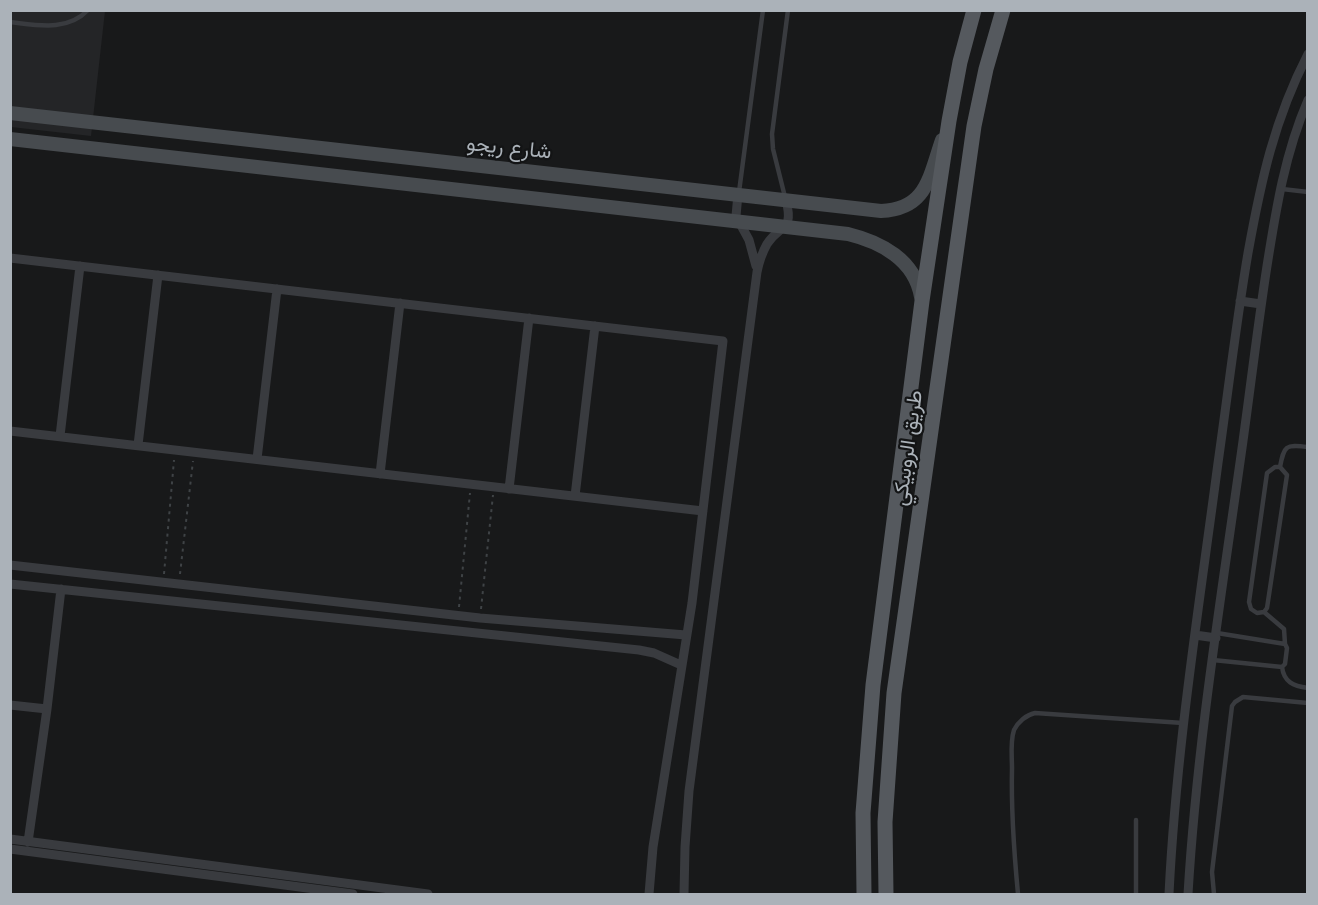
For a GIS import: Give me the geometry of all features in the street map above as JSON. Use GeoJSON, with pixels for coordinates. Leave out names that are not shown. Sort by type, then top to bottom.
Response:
{"type":"FeatureCollection","features":[{"type":"Feature","properties":{"kind":"main road","name":"طريق الروبيكي"},"geometry":{"type":"LineString","coordinates":[[864,894],[863,813],[873,686],[922,301],[949,121],[960,62],[974,10]]}},
{"type":"Feature","properties":{"kind":"main road","name":"طريق الروبيكي"},"geometry":{"type":"LineString","coordinates":[[885,894],[885,822],[894,693],[974,126],[986,69],[1003,10]]}},
{"type":"Feature","properties":{"kind":"main road","name":"شارع ريجو"},"geometry":{"type":"LineString","coordinates":[[10,113],[881,211],[903,208],[920,196],[949,121]]}},
{"type":"Feature","properties":{"kind":"main road"},"geometry":{"type":"LineString","coordinates":[[129,152],[132,127]]}},
{"type":"Feature","properties":{"kind":"main road"},"geometry":{"type":"LineString","coordinates":[[10,139],[848,234],[869,239],[889,250],[906,265],[919,283],[922,301]]}},
{"type":"Feature","properties":{"kind":"street"},"geometry":{"type":"LineString","coordinates":[[1168,894],[1183,723],[1240,300],[1261,181],[1271,144],[1284,106],[1308,54]]}},
{"type":"Feature","properties":{"kind":"street"},"geometry":{"type":"LineString","coordinates":[[1188,894],[1191,834],[1261,304],[1279,189],[1290,149],[1308,100]]}},
{"type":"Feature","properties":{"kind":"street"},"geometry":{"type":"LineString","coordinates":[[738,194],[736,211],[738,222],[753,250],[757,272]]}},
{"type":"Feature","properties":{"kind":"street"},"geometry":{"type":"LineString","coordinates":[[684,894],[689,791],[757,272],[766,246],[778,232],[786,227],[789,216],[786,200]]}},
{"type":"Feature","properties":{"kind":"street"},"geometry":{"type":"LineString","coordinates":[[10,258],[723,341],[692,603],[653,847],[650,894]]}},
{"type":"Feature","properties":{"kind":"street"},"geometry":{"type":"LineString","coordinates":[[60,436],[80,266]]}},
{"type":"Feature","properties":{"kind":"street"},"geometry":{"type":"LineString","coordinates":[[138,446],[158,275]]}},
{"type":"Feature","properties":{"kind":"street"},"geometry":{"type":"LineString","coordinates":[[257,459],[277,289]]}},
{"type":"Feature","properties":{"kind":"street"},"geometry":{"type":"LineString","coordinates":[[1240,300],[1261,304]]}},
{"type":"Feature","properties":{"kind":"street"},"geometry":{"type":"LineString","coordinates":[[380,474],[400,303]]}},
{"type":"Feature","properties":{"kind":"street"},"geometry":{"type":"LineString","coordinates":[[509,489],[530,318]]}},
{"type":"Feature","properties":{"kind":"street"},"geometry":{"type":"LineString","coordinates":[[575,496],[595,326]]}},
{"type":"Feature","properties":{"kind":"street"},"geometry":{"type":"LineString","coordinates":[[10,431],[703,511]]}},
{"type":"Feature","properties":{"kind":"street"},"geometry":{"type":"LineString","coordinates":[[10,565],[458,616],[686,635]]}},
{"type":"Feature","properties":{"kind":"street"},"geometry":{"type":"LineString","coordinates":[[10,584],[639,650],[681,665]]}},
{"type":"Feature","properties":{"kind":"street"},"geometry":{"type":"LineString","coordinates":[[28,842],[62,589]]}},
{"type":"Feature","properties":{"kind":"street"},"geometry":{"type":"LineString","coordinates":[[380,623],[381,607]]}},
{"type":"Feature","properties":{"kind":"street"},"geometry":{"type":"LineString","coordinates":[[1195,635],[1217,635]]}},
{"type":"Feature","properties":{"kind":"street"},"geometry":{"type":"LineString","coordinates":[[10,705],[47,709]]}},
{"type":"Feature","properties":{"kind":"street"},"geometry":{"type":"LineString","coordinates":[[10,839],[428,894]]}},
{"type":"Feature","properties":{"kind":"street"},"geometry":{"type":"LineString","coordinates":[[10,849],[353,894]]}},
{"type":"Feature","properties":{"kind":"lane"},"geometry":{"type":"LineString","coordinates":[[10,22],[57,26],[72,22],[88,10]]}},
{"type":"Feature","properties":{"kind":"lane"},"geometry":{"type":"LineString","coordinates":[[738,194],[763,10]]}},
{"type":"Feature","properties":{"kind":"lane"},"geometry":{"type":"LineString","coordinates":[[786,200],[773,149],[772,134],[788,10]]}},
{"type":"Feature","properties":{"kind":"lane"},"geometry":{"type":"LineString","coordinates":[[1279,189],[1308,192]]}},
{"type":"Feature","properties":{"kind":"lane"},"geometry":{"type":"LineString","coordinates":[[1280,467],[1283,451],[1286,448],[1293,445],[1308,447]]}},
{"type":"Feature","properties":{"kind":"lane"},"geometry":{"type":"LineString","coordinates":[[1280,467],[1275,467],[1267,473],[1250,602],[1253,612],[1264,612],[1284,629],[1284,644],[1287,648],[1285,664],[1282,667],[1285,679],[1290,683],[1308,688]]}},
{"type":"Feature","properties":{"kind":"lane"},"geometry":{"type":"LineString","coordinates":[[1264,612],[1268,604],[1287,475],[1280,467]]}},
{"type":"Feature","properties":{"kind":"lane"},"geometry":{"type":"LineString","coordinates":[[1217,635],[1284,644]]}},
{"type":"Feature","properties":{"kind":"lane"},"geometry":{"type":"LineString","coordinates":[[1213,660],[1282,667]]}},
{"type":"Feature","properties":{"kind":"lane"},"geometry":{"type":"LineString","coordinates":[[1214,894],[1212,872],[1232,706],[1234,702],[1243,697],[1308,704]]}},
{"type":"Feature","properties":{"kind":"lane"},"geometry":{"type":"LineString","coordinates":[[1018,894],[1011,783],[1012,741],[1017,725],[1035,713],[1183,723]]}},
{"type":"Feature","properties":{"kind":"lane"},"geometry":{"type":"LineString","coordinates":[[1136,820],[1136,894]]}},
{"type":"Feature","properties":{"kind":"path"},"geometry":{"type":"LineString","coordinates":[[163,583],[175,450]]}},
{"type":"Feature","properties":{"kind":"path"},"geometry":{"type":"LineString","coordinates":[[179,585],[194,452]]}},
{"type":"Feature","properties":{"kind":"path"},"geometry":{"type":"LineString","coordinates":[[458,616],[471,484]]}},
{"type":"Feature","properties":{"kind":"path"},"geometry":{"type":"LineString","coordinates":[[480,618],[494,487]]}},
{"type":"Feature","properties":{"kind":"shaded area"},"geometry":{"type":"Polygon","coordinates":[[[11,11],[105,11],[91,136],[11,127],[11,11]]]}}]}
